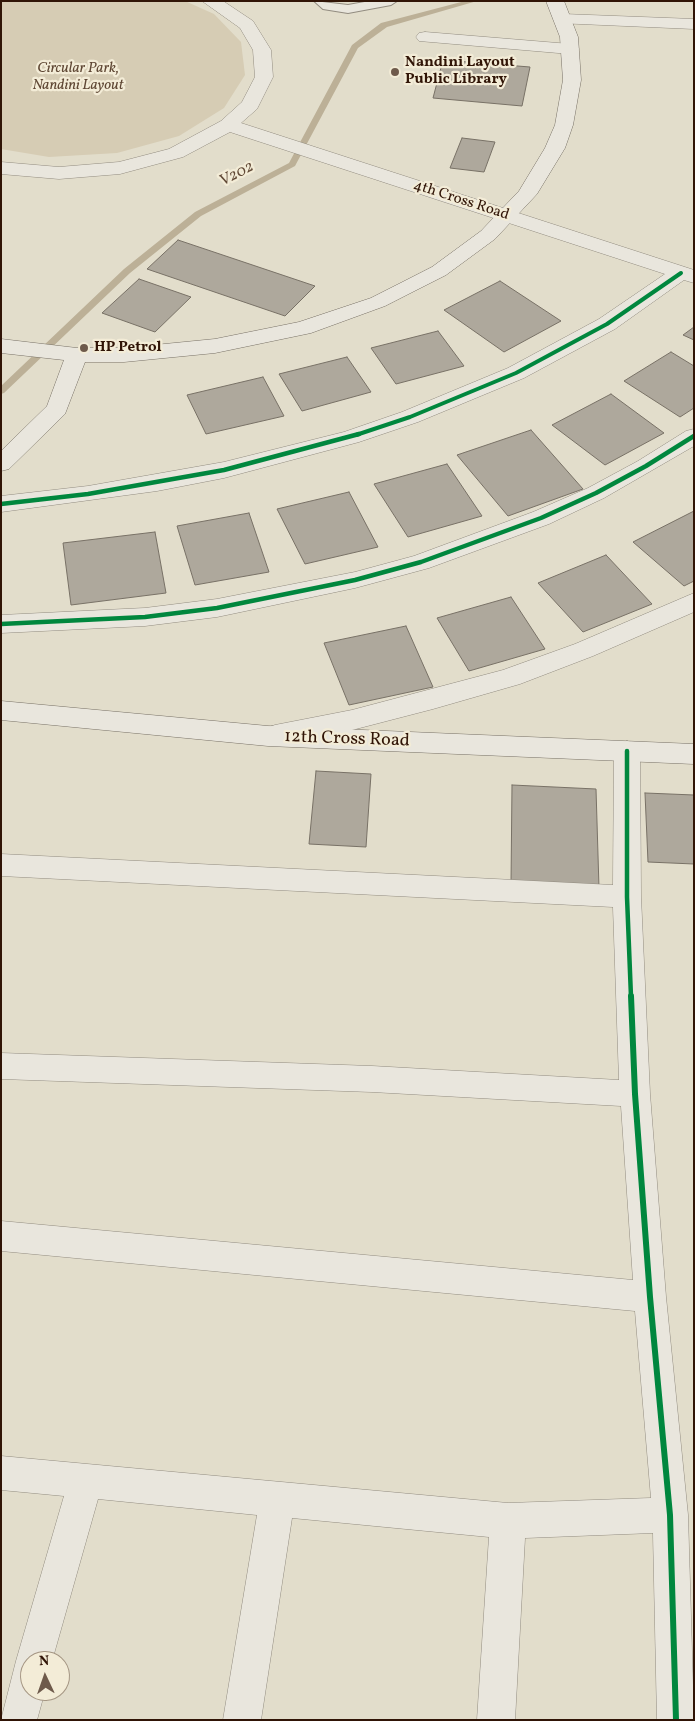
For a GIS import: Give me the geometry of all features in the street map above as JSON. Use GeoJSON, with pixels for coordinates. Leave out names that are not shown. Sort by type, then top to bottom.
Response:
{"type":"FeatureCollection","features":[{"type":"Feature","properties":{"kind":"street"},"geometry":{"type":"LineString","coordinates":[[1,168],[59,173],[120,168],[176,153],[228,125],[250,105],[264,77],[262,50],[247,25],[211,1]]}},
{"type":"Feature","properties":{"kind":"street"},"geometry":{"type":"LineString","coordinates":[[5,347],[67,355],[133,354],[215,346],[260,338],[327,320],[378,302],[439,271],[488,235],[507,216],[542,171],[564,125],[572,80],[570,49],[559,10],[694,24]]}},
{"type":"Feature","properties":{"kind":"street"},"geometry":{"type":"LineString","coordinates":[[426,37],[570,49]]}},
{"type":"Feature","properties":{"kind":"street","name":"4th Cross Road"},"geometry":{"type":"LineString","coordinates":[[228,125],[688,275]]}},
{"type":"Feature","properties":{"kind":"street"},"geometry":{"type":"LineString","coordinates":[[1,504],[88,494],[224,470],[324,444],[402,420],[464,396],[564,349],[688,275]]}},
{"type":"Feature","properties":{"kind":"street"},"geometry":{"type":"LineString","coordinates":[[1,464],[57,409],[67,355]]}},
{"type":"Feature","properties":{"kind":"street"},"geometry":{"type":"LineString","coordinates":[[1,624],[136,618],[217,608],[355,580],[420,562],[541,518],[596,493],[646,466],[694,436]]}},
{"type":"Feature","properties":{"kind":"street"},"geometry":{"type":"LineString","coordinates":[[268,736],[352,720],[433,700],[511,677],[687,609]]}},
{"type":"Feature","properties":{"kind":"street","name":"12th Cross Road"},"geometry":{"type":"LineString","coordinates":[[1,710],[268,736],[694,754]]}},
{"type":"Feature","properties":{"kind":"street"},"geometry":{"type":"LineString","coordinates":[[627,751],[628,897],[635,1094],[650,1297],[670,1515],[676,1720]]}},
{"type":"Feature","properties":{"kind":"street"},"geometry":{"type":"LineString","coordinates":[[1,865],[628,897]]}},
{"type":"Feature","properties":{"kind":"street"},"geometry":{"type":"LineString","coordinates":[[1,1066],[372,1079],[635,1094]]}},
{"type":"Feature","properties":{"kind":"street"},"geometry":{"type":"LineString","coordinates":[[1,1236],[650,1297]]}},
{"type":"Feature","properties":{"kind":"street"},"geometry":{"type":"LineString","coordinates":[[1,1473],[508,1521],[670,1515]]}},
{"type":"Feature","properties":{"kind":"street"},"geometry":{"type":"LineString","coordinates":[[37,1651],[86,1481]]}},
{"type":"Feature","properties":{"kind":"street"},"geometry":{"type":"LineString","coordinates":[[242,1720],[277,1500]]}},
{"type":"Feature","properties":{"kind":"street"},"geometry":{"type":"LineString","coordinates":[[496,1720],[508,1521]]}},
{"type":"Feature","properties":{"kind":"street"},"geometry":{"type":"LineString","coordinates":[[18,1720],[23,1701]]}},
{"type":"Feature","properties":{"kind":"lane"},"geometry":{"type":"LineString","coordinates":[[320,1],[328,6],[348,9],[392,1]]}},
{"type":"Feature","properties":{"kind":"green space","name":"Circular Park, Nandini Layout"},"geometry":{"type":"Polygon","coordinates":[[[1,1],[185,1],[214,14],[241,42],[245,75],[224,108],[179,136],[117,153],[49,157],[1,149],[1,1]]]}},
{"type":"Feature","properties":{"kind":"building"},"geometry":{"type":"Polygon","coordinates":[[[443,60],[530,67],[522,106],[433,98],[443,60]]]}},
{"type":"Feature","properties":{"kind":"building"},"geometry":{"type":"Polygon","coordinates":[[[462,138],[495,142],[484,172],[450,168],[462,138]]]}},
{"type":"Feature","properties":{"kind":"building"},"geometry":{"type":"Polygon","coordinates":[[[178,240],[315,286],[285,316],[147,269],[178,240]]]}},
{"type":"Feature","properties":{"kind":"building"},"geometry":{"type":"Polygon","coordinates":[[[139,279],[191,297],[155,332],[102,313],[139,279]]]}},
{"type":"Feature","properties":{"kind":"building"},"geometry":{"type":"Polygon","coordinates":[[[500,281],[561,321],[504,352],[444,310],[500,281]]]}},
{"type":"Feature","properties":{"kind":"building"},"geometry":{"type":"Polygon","coordinates":[[[694,327],[694,340],[683,335],[694,327]]]}},
{"type":"Feature","properties":{"kind":"building"},"geometry":{"type":"Polygon","coordinates":[[[438,331],[464,366],[396,384],[371,348],[438,331]]]}},
{"type":"Feature","properties":{"kind":"building"},"geometry":{"type":"Polygon","coordinates":[[[671,352],[694,366],[694,408],[680,417],[624,381],[671,352]]]}},
{"type":"Feature","properties":{"kind":"building"},"geometry":{"type":"Polygon","coordinates":[[[347,357],[371,392],[302,411],[279,374],[347,357]]]}},
{"type":"Feature","properties":{"kind":"building"},"geometry":{"type":"Polygon","coordinates":[[[263,377],[284,416],[206,434],[187,395],[263,377]]]}},
{"type":"Feature","properties":{"kind":"building"},"geometry":{"type":"Polygon","coordinates":[[[611,394],[664,433],[605,465],[552,425],[611,394]]]}},
{"type":"Feature","properties":{"kind":"building"},"geometry":{"type":"Polygon","coordinates":[[[531,430],[583,489],[508,516],[457,455],[531,430]]]}},
{"type":"Feature","properties":{"kind":"building"},"geometry":{"type":"Polygon","coordinates":[[[447,464],[482,516],[408,537],[374,484],[447,464]]]}},
{"type":"Feature","properties":{"kind":"building"},"geometry":{"type":"Polygon","coordinates":[[[349,492],[378,547],[305,564],[277,509],[349,492]]]}},
{"type":"Feature","properties":{"kind":"building"},"geometry":{"type":"Polygon","coordinates":[[[694,511],[694,581],[684,586],[633,542],[694,511]]]}},
{"type":"Feature","properties":{"kind":"building"},"geometry":{"type":"Polygon","coordinates":[[[249,513],[269,572],[195,585],[177,526],[249,513]]]}},
{"type":"Feature","properties":{"kind":"building"},"geometry":{"type":"Polygon","coordinates":[[[155,532],[166,593],[71,605],[63,543],[155,532]]]}},
{"type":"Feature","properties":{"kind":"building"},"geometry":{"type":"Polygon","coordinates":[[[606,555],[652,604],[583,632],[538,583],[606,555]]]}},
{"type":"Feature","properties":{"kind":"building"},"geometry":{"type":"Polygon","coordinates":[[[511,597],[545,649],[469,671],[437,618],[511,597]]]}},
{"type":"Feature","properties":{"kind":"building"},"geometry":{"type":"Polygon","coordinates":[[[406,626],[433,687],[349,705],[324,643],[406,626]]]}},
{"type":"Feature","properties":{"kind":"building"},"geometry":{"type":"Polygon","coordinates":[[[316,771],[371,774],[366,847],[309,844],[316,771]]]}},
{"type":"Feature","properties":{"kind":"building"},"geometry":{"type":"Polygon","coordinates":[[[512,785],[596,789],[599,888],[511,884],[512,785]]]}},
{"type":"Feature","properties":{"kind":"building"},"geometry":{"type":"Polygon","coordinates":[[[645,793],[694,795],[694,864],[648,862],[645,793]]]}},
{"type":"Feature","properties":{"kind":"waterway","name":"V202"},"geometry":{"type":"LineString","coordinates":[[1,391],[127,271],[198,214],[292,164],[355,47],[384,25],[474,1]]}},
{"type":"Feature","properties":{"kind":"cycle path"},"geometry":{"type":"LineString","coordinates":[[1,504],[88,494],[224,470],[351,437],[410,417],[516,373],[607,324],[681,273]]}},
{"type":"Feature","properties":{"kind":"cycle path"},"geometry":{"type":"LineString","coordinates":[[1,624],[145,617],[217,608],[355,580],[421,562],[541,518],[596,493],[646,466],[694,436]]}},
{"type":"Feature","properties":{"kind":"cycle path"},"geometry":{"type":"LineString","coordinates":[[627,751],[627,897],[635,1094],[650,1297],[670,1515],[676,1720]]}},
{"type":"Feature","properties":{"kind":"place","name":"Nandini Layout Public Library"},"geometry":{"type":"Point","coordinates":[395,72]}},
{"type":"Feature","properties":{"kind":"place","name":"HP Petrol"},"geometry":{"type":"Point","coordinates":[84,348]}}]}
